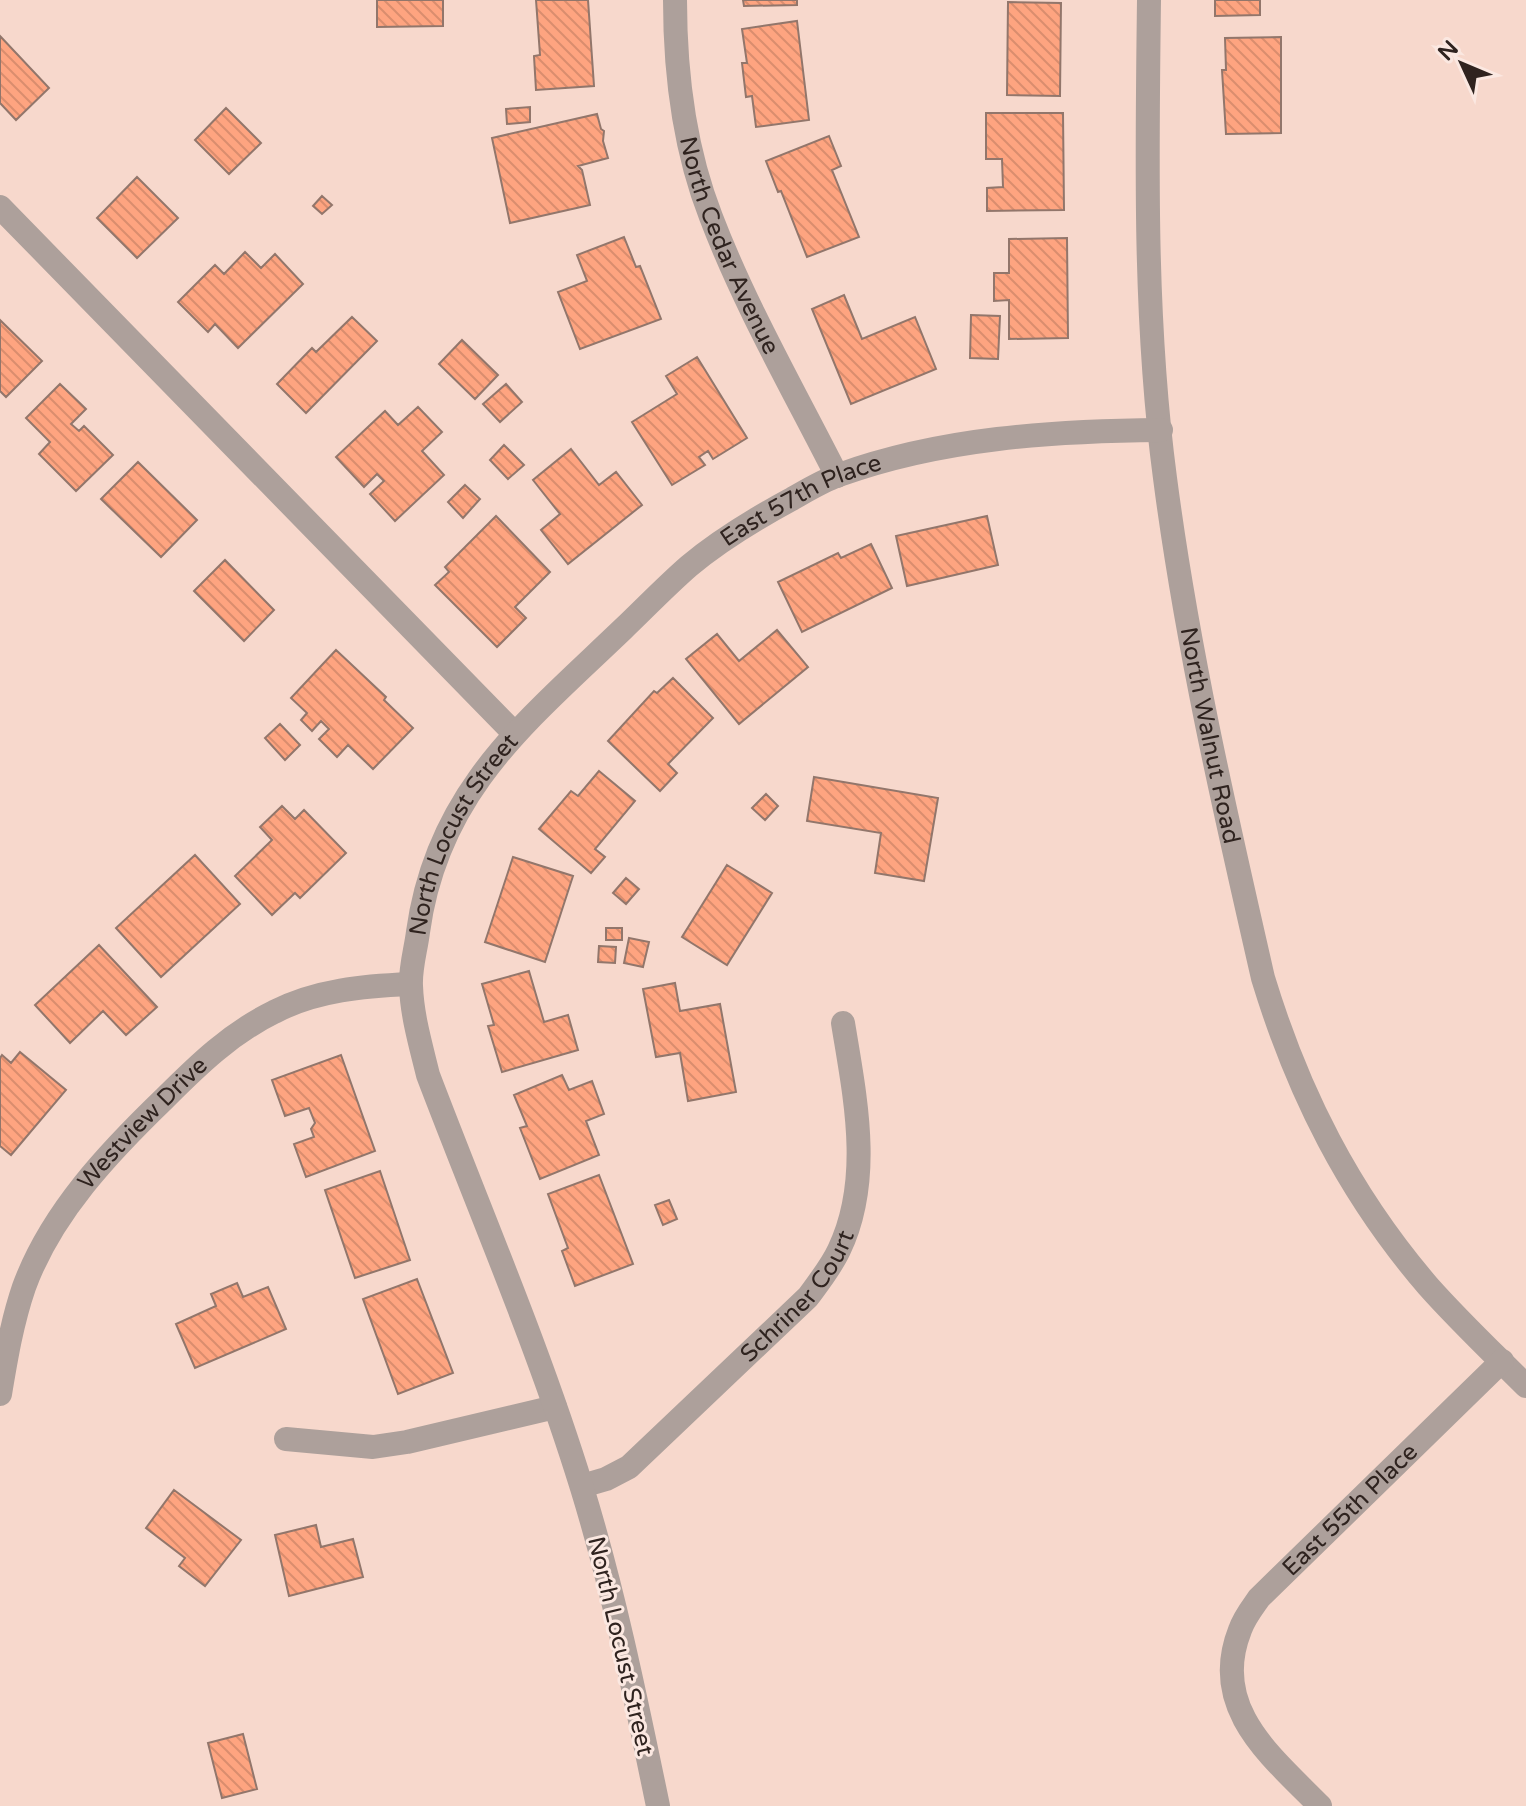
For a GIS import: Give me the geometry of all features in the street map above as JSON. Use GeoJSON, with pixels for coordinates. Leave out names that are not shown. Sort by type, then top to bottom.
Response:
{"type":"FeatureCollection","features":[{"type":"Feature","properties":{"kind":"street","name":"North Cedar Avenue"},"geometry":{"type":"LineString","coordinates":[[675,0],[680,92],[692,155],[710,216],[741,286],[837,476]]}},
{"type":"Feature","properties":{"kind":"street","name":"North Walnut Road"},"geometry":{"type":"LineString","coordinates":[[1149,0],[1146,205],[1164,475],[1187,631],[1263,978],[1278,1029],[1332,1150],[1379,1224],[1429,1286],[1526,1386]]}},
{"type":"Feature","properties":{"kind":"street","name":"North Locust Street"},"geometry":{"type":"LineString","coordinates":[[0,207],[514,733],[455,814],[437,853],[422,899],[410,984],[428,1075],[555,1407],[582,1486],[598,1541],[658,1806]]}},
{"type":"Feature","properties":{"kind":"street","name":"East 57th Place"},"geometry":{"type":"LineString","coordinates":[[514,733],[689,566],[748,523],[837,476],[934,448],[974,442],[1117,430],[1161,430]]}},
{"type":"Feature","properties":{"kind":"street","name":"Westview Drive"},"geometry":{"type":"LineString","coordinates":[[0,1394],[9,1339],[24,1286],[53,1228],[126,1136],[226,1041],[275,1011],[335,992],[410,984]]}},
{"type":"Feature","properties":{"kind":"street","name":"Schriner Court"},"geometry":{"type":"LineString","coordinates":[[582,1486],[606,1479],[629,1467],[808,1297],[830,1266],[851,1216],[857,1179],[858,1121],[843,1023]]}},
{"type":"Feature","properties":{"kind":"street","name":"East 55th Place"},"geometry":{"type":"LineString","coordinates":[[1320,1806],[1267,1753],[1249,1730],[1236,1704],[1231,1677],[1233,1648],[1241,1626],[1259,1598],[1502,1361]]}},
{"type":"Feature","properties":{"kind":"street"},"geometry":{"type":"LineString","coordinates":[[286,1439],[373,1447],[407,1442],[555,1407]]}},
{"type":"Feature","properties":{"kind":"building"},"geometry":{"type":"Polygon","coordinates":[[[377,0],[443,0],[443,26],[377,27],[377,0]]]}},
{"type":"Feature","properties":{"kind":"building"},"geometry":{"type":"Polygon","coordinates":[[[536,0],[588,0],[594,86],[536,90],[534,56],[540,55],[536,0]]]}},
{"type":"Feature","properties":{"kind":"building"},"geometry":{"type":"Polygon","coordinates":[[[743,0],[797,0],[797,5],[744,6],[743,0]]]}},
{"type":"Feature","properties":{"kind":"building"},"geometry":{"type":"Polygon","coordinates":[[[1215,0],[1260,0],[1260,15],[1215,16],[1215,0]]]}},
{"type":"Feature","properties":{"kind":"building"},"geometry":{"type":"Polygon","coordinates":[[[1008,2],[1061,3],[1060,96],[1007,95],[1008,2]]]}},
{"type":"Feature","properties":{"kind":"building"},"geometry":{"type":"Polygon","coordinates":[[[797,21],[809,120],[756,127],[752,96],[746,97],[742,63],[747,63],[742,29],[797,21]]]}},
{"type":"Feature","properties":{"kind":"building"},"geometry":{"type":"Polygon","coordinates":[[[0,36],[49,88],[16,120],[0,103],[0,36]]]}},
{"type":"Feature","properties":{"kind":"building"},"geometry":{"type":"Polygon","coordinates":[[[1281,37],[1281,133],[1226,134],[1222,70],[1226,70],[1225,38],[1281,37]]]}},
{"type":"Feature","properties":{"kind":"building"},"geometry":{"type":"Polygon","coordinates":[[[530,107],[530,122],[507,124],[506,109],[530,107]]]}},
{"type":"Feature","properties":{"kind":"building"},"geometry":{"type":"Polygon","coordinates":[[[226,108],[261,143],[229,174],[195,140],[226,108]]]}},
{"type":"Feature","properties":{"kind":"building"},"geometry":{"type":"Polygon","coordinates":[[[986,113],[1063,113],[1064,210],[987,211],[987,188],[1003,187],[1002,159],[986,159],[986,113]]]}},
{"type":"Feature","properties":{"kind":"building"},"geometry":{"type":"Polygon","coordinates":[[[597,114],[604,131],[603,141],[608,158],[578,166],[582,170],[590,205],[510,223],[492,138],[597,114]]]}},
{"type":"Feature","properties":{"kind":"building"},"geometry":{"type":"Polygon","coordinates":[[[829,136],[841,166],[832,170],[859,237],[807,257],[766,161],[829,136]]]}},
{"type":"Feature","properties":{"kind":"building"},"geometry":{"type":"Polygon","coordinates":[[[137,177],[178,218],[137,258],[97,218],[137,177]]]}},
{"type":"Feature","properties":{"kind":"building"},"geometry":{"type":"Polygon","coordinates":[[[322,196],[332,205],[322,214],[313,206],[322,196]]]}},
{"type":"Feature","properties":{"kind":"building"},"geometry":{"type":"Polygon","coordinates":[[[624,237],[636,267],[640,266],[661,319],[580,349],[558,292],[587,281],[577,255],[624,237]]]}},
{"type":"Feature","properties":{"kind":"building"},"geometry":{"type":"Polygon","coordinates":[[[1067,238],[1068,338],[1009,339],[1009,300],[994,301],[994,273],[1009,273],[1009,239],[1067,238]]]}},
{"type":"Feature","properties":{"kind":"building"},"geometry":{"type":"Polygon","coordinates":[[[245,252],[261,268],[275,254],[303,284],[238,348],[215,324],[208,332],[178,302],[215,265],[224,274],[245,252]]]}},
{"type":"Feature","properties":{"kind":"building"},"geometry":{"type":"Polygon","coordinates":[[[844,295],[862,339],[915,317],[936,369],[851,404],[812,309],[844,295]]]}},
{"type":"Feature","properties":{"kind":"building"},"geometry":{"type":"Polygon","coordinates":[[[971,315],[1000,316],[998,359],[970,358],[971,315]]]}},
{"type":"Feature","properties":{"kind":"building"},"geometry":{"type":"Polygon","coordinates":[[[352,317],[377,341],[306,413],[277,384],[312,348],[316,352],[352,317]]]}},
{"type":"Feature","properties":{"kind":"building"},"geometry":{"type":"Polygon","coordinates":[[[0,320],[42,361],[6,397],[0,391],[0,320]]]}},
{"type":"Feature","properties":{"kind":"building"},"geometry":{"type":"Polygon","coordinates":[[[462,340],[498,375],[475,399],[439,364],[462,340]]]}},
{"type":"Feature","properties":{"kind":"building"},"geometry":{"type":"Polygon","coordinates":[[[697,357],[747,438],[713,459],[708,451],[699,457],[705,465],[672,485],[632,422],[677,394],[666,376],[697,357]]]}},
{"type":"Feature","properties":{"kind":"building"},"geometry":{"type":"Polygon","coordinates":[[[60,384],[86,409],[71,424],[79,431],[84,426],[113,455],[76,491],[39,454],[50,442],[26,418],[60,384]]]}},
{"type":"Feature","properties":{"kind":"building"},"geometry":{"type":"Polygon","coordinates":[[[506,384],[522,402],[500,422],[483,404],[506,384]]]}},
{"type":"Feature","properties":{"kind":"building"},"geometry":{"type":"Polygon","coordinates":[[[418,407],[442,432],[422,451],[444,475],[395,521],[370,494],[384,481],[377,474],[364,487],[336,457],[385,411],[398,425],[418,407]]]}},
{"type":"Feature","properties":{"kind":"building"},"geometry":{"type":"Polygon","coordinates":[[[504,445],[524,465],[508,479],[490,460],[504,445]]]}},
{"type":"Feature","properties":{"kind":"building"},"geometry":{"type":"Polygon","coordinates":[[[571,449],[599,485],[616,472],[642,505],[568,564],[541,530],[560,514],[533,480],[571,449]]]}},
{"type":"Feature","properties":{"kind":"building"},"geometry":{"type":"Polygon","coordinates":[[[138,462],[197,520],[161,557],[101,499],[138,462]]]}},
{"type":"Feature","properties":{"kind":"building"},"geometry":{"type":"Polygon","coordinates":[[[465,485],[480,499],[463,518],[448,502],[465,485]]]}},
{"type":"Feature","properties":{"kind":"building"},"geometry":{"type":"Polygon","coordinates":[[[496,516],[550,572],[515,607],[526,618],[497,647],[435,585],[449,572],[445,567],[496,516]]]}},
{"type":"Feature","properties":{"kind":"building"},"geometry":{"type":"Polygon","coordinates":[[[987,516],[998,565],[907,586],[896,536],[987,516]]]}},
{"type":"Feature","properties":{"kind":"building"},"geometry":{"type":"Polygon","coordinates":[[[871,544],[892,588],[802,632],[778,582],[838,553],[841,558],[871,544]]]}},
{"type":"Feature","properties":{"kind":"building"},"geometry":{"type":"Polygon","coordinates":[[[225,560],[274,610],[244,641],[194,591],[225,560]]]}},
{"type":"Feature","properties":{"kind":"building"},"geometry":{"type":"Polygon","coordinates":[[[777,630],[808,667],[739,724],[686,659],[717,634],[739,661],[777,630]]]}},
{"type":"Feature","properties":{"kind":"building"},"geometry":{"type":"Polygon","coordinates":[[[336,650],[386,697],[384,700],[413,728],[373,769],[348,745],[337,757],[319,739],[329,729],[321,721],[312,731],[301,720],[307,713],[291,698],[336,650]]]}},
{"type":"Feature","properties":{"kind":"building"},"geometry":{"type":"Polygon","coordinates":[[[673,678],[713,718],[668,764],[677,773],[660,791],[608,741],[654,691],[657,693],[673,678]]]}},
{"type":"Feature","properties":{"kind":"building"},"geometry":{"type":"Polygon","coordinates":[[[280,724],[300,745],[285,760],[265,738],[280,724]]]}},
{"type":"Feature","properties":{"kind":"building"},"geometry":{"type":"Polygon","coordinates":[[[599,771],[635,801],[595,849],[605,857],[591,873],[539,829],[571,791],[578,796],[599,771]]]}},
{"type":"Feature","properties":{"kind":"building"},"geometry":{"type":"Polygon","coordinates":[[[814,777],[938,798],[924,881],[875,873],[881,833],[807,821],[814,777]]]}},
{"type":"Feature","properties":{"kind":"building"},"geometry":{"type":"Polygon","coordinates":[[[766,794],[778,806],[765,820],[752,808],[766,794]]]}},
{"type":"Feature","properties":{"kind":"building"},"geometry":{"type":"Polygon","coordinates":[[[282,806],[295,819],[304,810],[346,853],[300,898],[295,893],[272,915],[235,876],[272,840],[260,827],[282,806]]]}},
{"type":"Feature","properties":{"kind":"building"},"geometry":{"type":"Polygon","coordinates":[[[195,855],[240,904],[161,977],[116,928],[195,855]]]}},
{"type":"Feature","properties":{"kind":"building"},"geometry":{"type":"Polygon","coordinates":[[[513,857],[573,876],[545,962],[485,942],[513,857]]]}},
{"type":"Feature","properties":{"kind":"building"},"geometry":{"type":"Polygon","coordinates":[[[727,865],[772,893],[727,965],[682,937],[727,865]]]}},
{"type":"Feature","properties":{"kind":"building"},"geometry":{"type":"Polygon","coordinates":[[[626,878],[639,889],[626,904],[613,893],[626,878]]]}},
{"type":"Feature","properties":{"kind":"building"},"geometry":{"type":"Polygon","coordinates":[[[606,928],[622,928],[622,940],[606,940],[606,928]]]}},
{"type":"Feature","properties":{"kind":"building"},"geometry":{"type":"Polygon","coordinates":[[[629,938],[649,942],[643,967],[624,963],[629,938]]]}},
{"type":"Feature","properties":{"kind":"building"},"geometry":{"type":"Polygon","coordinates":[[[99,945],[157,1007],[126,1035],[103,1011],[70,1043],[35,1005],[99,945]]]}},
{"type":"Feature","properties":{"kind":"building"},"geometry":{"type":"Polygon","coordinates":[[[599,946],[616,947],[615,963],[598,962],[599,946]]]}},
{"type":"Feature","properties":{"kind":"building"},"geometry":{"type":"Polygon","coordinates":[[[529,971],[544,1022],[568,1015],[578,1050],[502,1072],[488,1026],[494,1025],[482,984],[529,971]]]}},
{"type":"Feature","properties":{"kind":"building"},"geometry":{"type":"Polygon","coordinates":[[[675,983],[680,1011],[720,1004],[736,1092],[688,1101],[680,1053],[656,1057],[643,989],[675,983]]]}},
{"type":"Feature","properties":{"kind":"building"},"geometry":{"type":"Polygon","coordinates":[[[20,1052],[66,1090],[11,1155],[0,1146],[0,1058],[2,1055],[11,1063],[20,1052]]]}},
{"type":"Feature","properties":{"kind":"building"},"geometry":{"type":"Polygon","coordinates":[[[341,1055],[375,1151],[306,1177],[294,1144],[314,1137],[311,1129],[315,1123],[309,1108],[285,1116],[272,1080],[341,1055]]]}},
{"type":"Feature","properties":{"kind":"building"},"geometry":{"type":"Polygon","coordinates":[[[562,1075],[569,1090],[592,1081],[604,1114],[586,1121],[599,1155],[540,1179],[520,1128],[527,1126],[514,1095],[562,1075]]]}},
{"type":"Feature","properties":{"kind":"building"},"geometry":{"type":"Polygon","coordinates":[[[380,1171],[410,1260],[355,1278],[325,1190],[380,1171]]]}},
{"type":"Feature","properties":{"kind":"building"},"geometry":{"type":"Polygon","coordinates":[[[599,1175],[633,1264],[575,1286],[562,1251],[568,1248],[548,1194],[599,1175]]]}},
{"type":"Feature","properties":{"kind":"building"},"geometry":{"type":"Polygon","coordinates":[[[669,1200],[677,1219],[663,1225],[655,1205],[669,1200]]]}},
{"type":"Feature","properties":{"kind":"building"},"geometry":{"type":"Polygon","coordinates":[[[417,1279],[453,1373],[398,1394],[363,1299],[417,1279]]]}},
{"type":"Feature","properties":{"kind":"building"},"geometry":{"type":"Polygon","coordinates":[[[237,1283],[243,1297],[268,1287],[286,1329],[195,1368],[176,1324],[216,1306],[211,1294],[237,1283]]]}},
{"type":"Feature","properties":{"kind":"building"},"geometry":{"type":"Polygon","coordinates":[[[174,1490],[241,1540],[205,1586],[179,1566],[185,1558],[146,1528],[174,1490]]]}},
{"type":"Feature","properties":{"kind":"building"},"geometry":{"type":"Polygon","coordinates":[[[316,1525],[321,1547],[353,1539],[363,1577],[289,1596],[275,1535],[316,1525]]]}},
{"type":"Feature","properties":{"kind":"building"},"geometry":{"type":"Polygon","coordinates":[[[243,1734],[257,1789],[222,1798],[208,1743],[243,1734]]]}}]}
